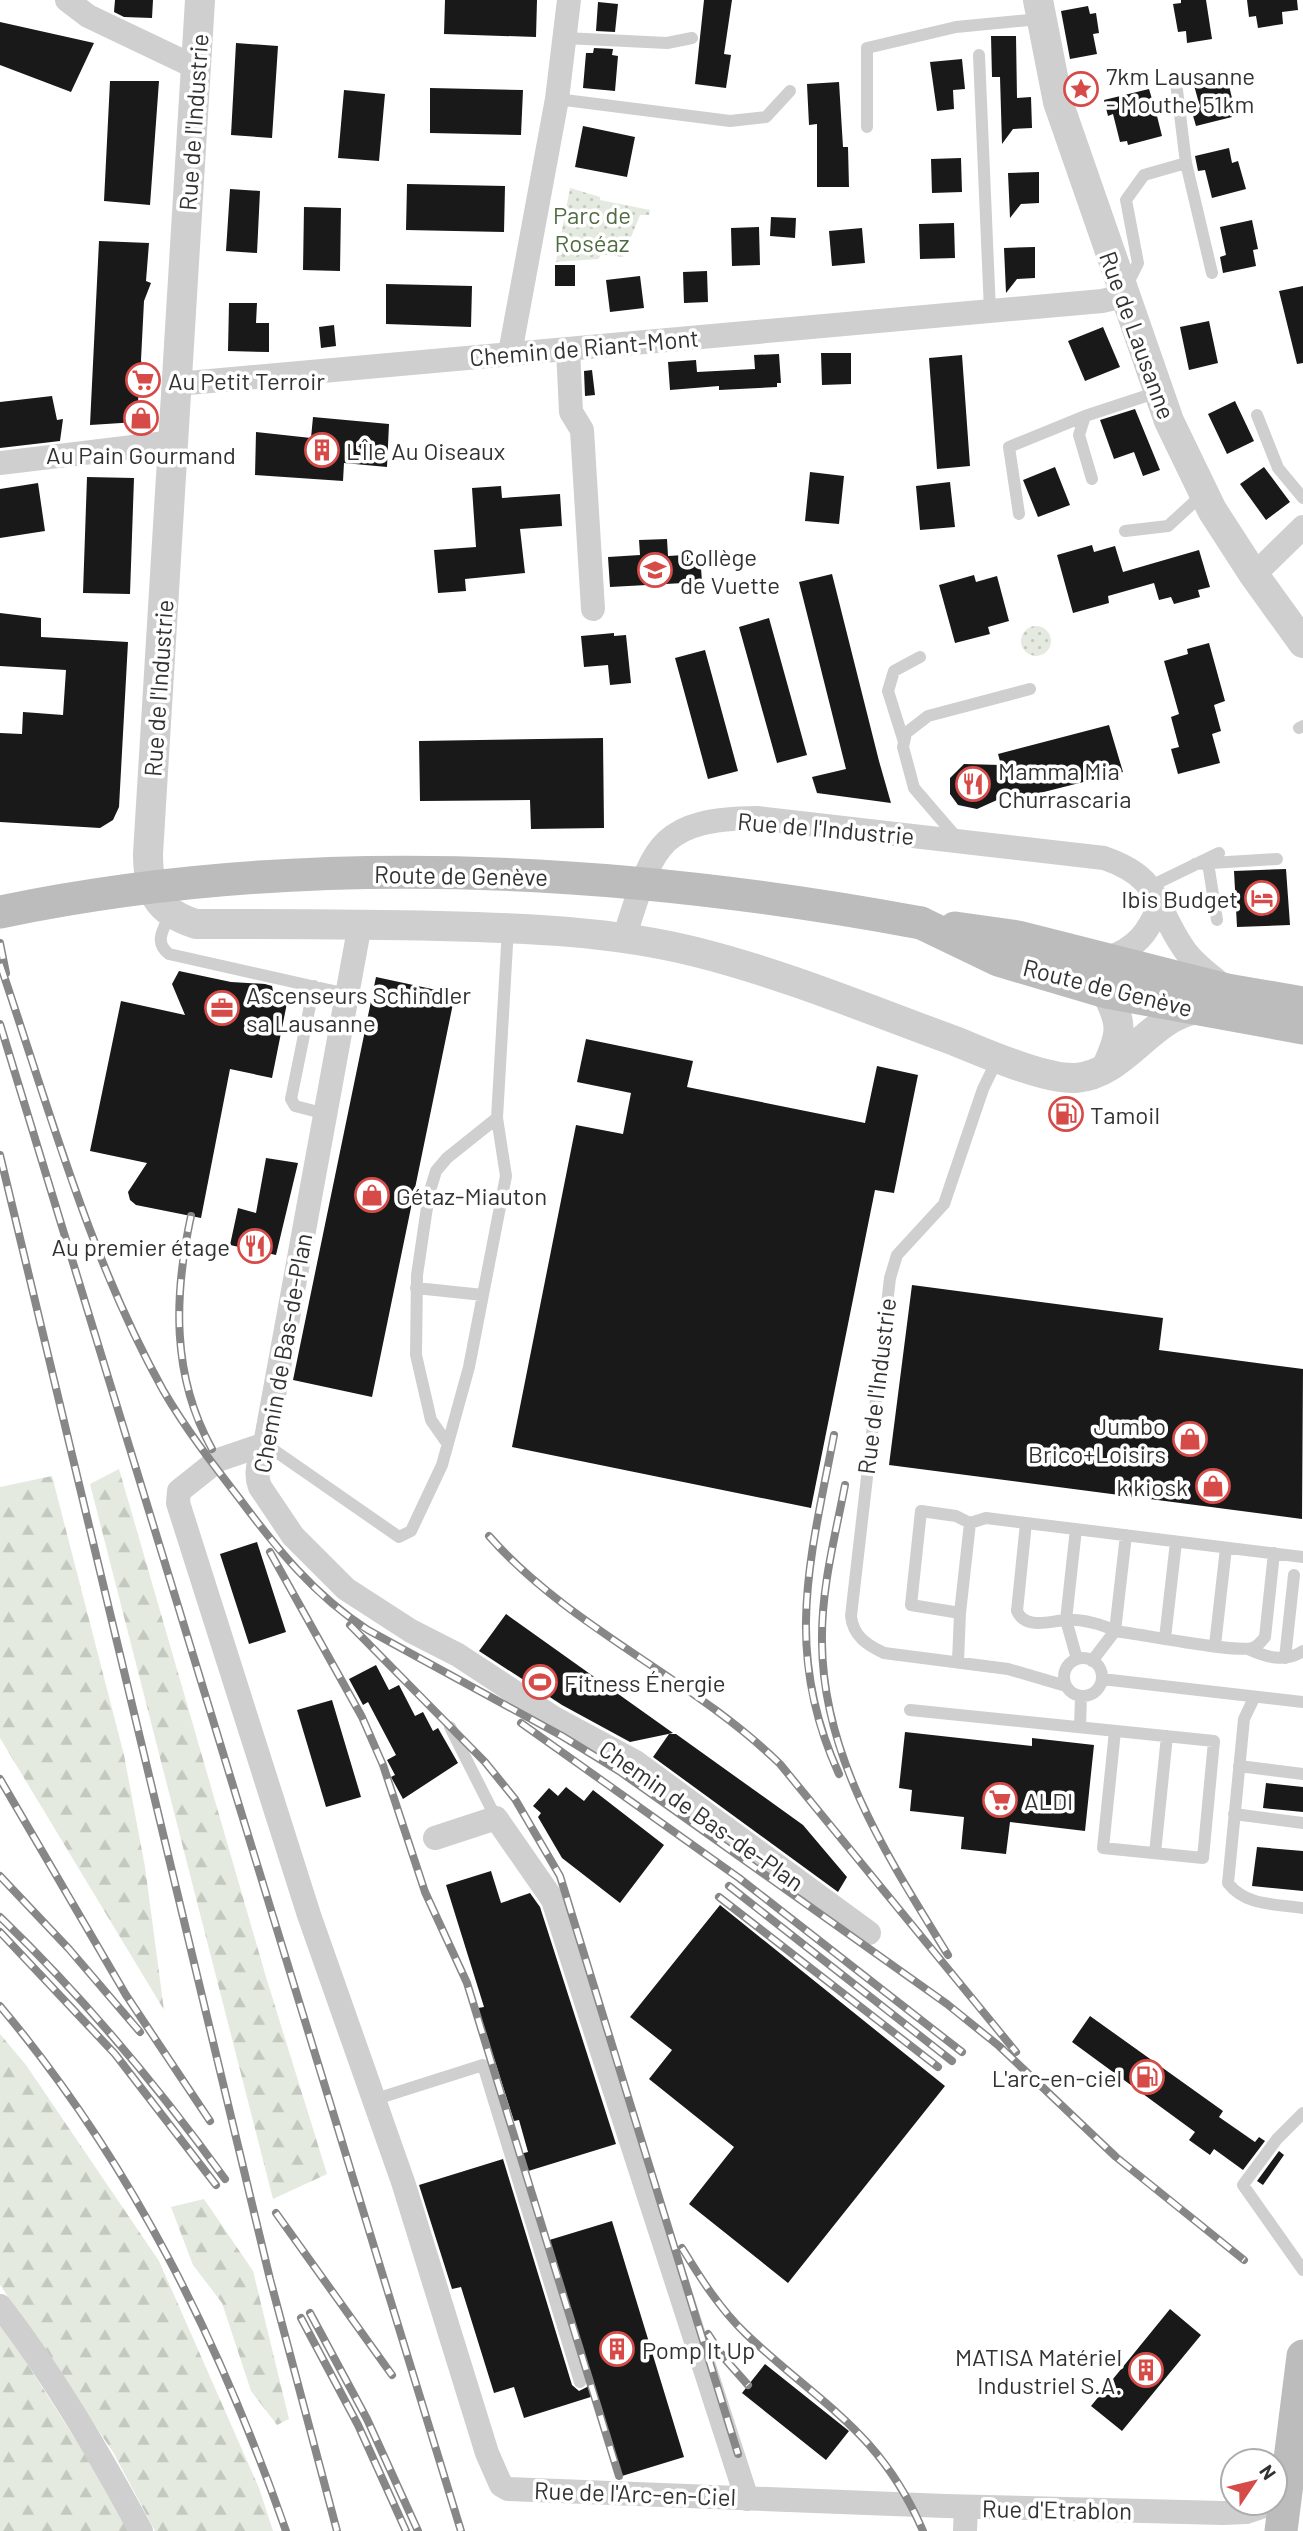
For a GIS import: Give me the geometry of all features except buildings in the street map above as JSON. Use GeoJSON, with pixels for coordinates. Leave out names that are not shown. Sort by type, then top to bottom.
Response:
{"type":"FeatureCollection","features":[{"type":"Feature","properties":{"kind":"main road","name":"Route de Genève"},"geometry":{"type":"LineString","coordinates":[[0,912],[107,894],[214,882],[363,874],[491,873],[608,879],[730,892],[1018,937],[1108,958],[1216,1004],[1303,1028]]}},
{"type":"Feature","properties":{"kind":"main road","name":"Route de Genève"},"geometry":{"type":"LineString","coordinates":[[921,923],[998,960],[1106,992],[1216,1004],[1303,1003]]}},
{"type":"Feature","properties":{"kind":"main road"},"geometry":{"type":"LineString","coordinates":[[1216,1004],[1303,1038]]}},
{"type":"Feature","properties":{"kind":"main road"},"geometry":{"type":"LineString","coordinates":[[1289,2469],[1301,2398],[1303,2356]]}},
{"type":"Feature","properties":{"kind":"street"},"geometry":{"type":"LineString","coordinates":[[67,0],[88,16],[195,67]]}},
{"type":"Feature","properties":{"kind":"street","name":"Rue de l'Industrie"},"geometry":{"type":"LineString","coordinates":[[171,914],[163,908],[154,892],[148,873],[148,854],[201,0]]}},
{"type":"Feature","properties":{"kind":"street"},"geometry":{"type":"LineString","coordinates":[[510,353],[557,99],[569,0]]}},
{"type":"Feature","properties":{"kind":"street","name":"Rue de Lausanne"},"geometry":{"type":"LineString","coordinates":[[1039,10],[1058,102],[1169,421],[1204,493],[1254,575],[1303,643]]}},
{"type":"Feature","properties":{"kind":"street","name":"Chemin de Riant-Mont"},"geometry":{"type":"LineString","coordinates":[[177,384],[990,311],[1124,295]]}},
{"type":"Feature","properties":{"kind":"street"},"geometry":{"type":"LineString","coordinates":[[568,349],[571,412],[582,430],[593,609]]}},
{"type":"Feature","properties":{"kind":"street"},"geometry":{"type":"LineString","coordinates":[[0,463],[174,442]]}},
{"type":"Feature","properties":{"kind":"street"},"geometry":{"type":"LineString","coordinates":[[1254,575],[1303,527]]}},
{"type":"Feature","properties":{"kind":"street","name":"Rue de l'Industrie"},"geometry":{"type":"LineString","coordinates":[[624,938],[655,854],[680,831],[716,818],[757,818],[1104,858],[1138,872],[1155,896],[1216,1004]]}},
{"type":"Feature","properties":{"kind":"street"},"geometry":{"type":"LineString","coordinates":[[1108,958],[1125,952],[1143,937],[1155,896]]}},
{"type":"Feature","properties":{"kind":"street"},"geometry":{"type":"LineString","coordinates":[[171,914],[196,924],[360,924],[508,928],[663,944],[732,962],[998,1058],[1063,1077],[1086,1076],[1107,1066],[1135,1047],[1163,1021],[1216,1004]]}},
{"type":"Feature","properties":{"kind":"street","name":"Chemin de Bas-de-Plan"},"geometry":{"type":"LineString","coordinates":[[360,924],[265,1444],[256,1478],[260,1487],[293,1536],[346,1588],[411,1631],[458,1655],[554,1717],[634,1761],[869,1933]]}},
{"type":"Feature","properties":{"kind":"street"},"geometry":{"type":"LineString","coordinates":[[1106,992],[1121,1024],[1117,1044],[1107,1066]]}},
{"type":"Feature","properties":{"kind":"street","name":"Rue de l'Arc-en-Ciel"},"geometry":{"type":"LineString","coordinates":[[265,1444],[218,1460],[178,1491],[178,1503],[309,1915],[352,2042],[376,2099],[487,2453],[500,2485],[508,2489],[747,2499],[553,1900],[496,1818]]}},
{"type":"Feature","properties":{"kind":"street"},"geometry":{"type":"LineString","coordinates":[[435,1838],[496,1818]]}},
{"type":"Feature","properties":{"kind":"street"},"geometry":{"type":"LineString","coordinates":[[0,2306],[95,2448],[141,2531]]}},
{"type":"Feature","properties":{"kind":"street","name":"Rue d'Etrablon"},"geometry":{"type":"LineString","coordinates":[[747,2499],[965,2519],[1219,2513]]}},
{"type":"Feature","properties":{"kind":"street"},"geometry":{"type":"LineString","coordinates":[[1289,2514],[1299,2531]]}},
{"type":"Feature","properties":{"kind":"lane"},"geometry":{"type":"LineString","coordinates":[[867,127],[867,48],[1039,10]]}},
{"type":"Feature","properties":{"kind":"lane"},"geometry":{"type":"LineString","coordinates":[[565,38],[667,43],[692,38]]}},
{"type":"Feature","properties":{"kind":"lane"},"geometry":{"type":"LineString","coordinates":[[979,55],[990,311]]}},
{"type":"Feature","properties":{"kind":"lane"},"geometry":{"type":"LineString","coordinates":[[1176,82],[1186,163],[1212,273]]}},
{"type":"Feature","properties":{"kind":"lane"},"geometry":{"type":"LineString","coordinates":[[557,99],[730,121],[766,117],[790,91]]}},
{"type":"Feature","properties":{"kind":"lane"},"geometry":{"type":"LineString","coordinates":[[1124,295],[1138,262],[1126,200],[1144,175],[1186,163]]}},
{"type":"Feature","properties":{"kind":"lane"},"geometry":{"type":"LineString","coordinates":[[1019,514],[1009,447],[1085,416],[1158,391]]}},
{"type":"Feature","properties":{"kind":"lane"},"geometry":{"type":"LineString","coordinates":[[1257,415],[1278,468],[1303,498]]}},
{"type":"Feature","properties":{"kind":"lane"},"geometry":{"type":"LineString","coordinates":[[1085,416],[1079,435],[1092,479]]}},
{"type":"Feature","properties":{"kind":"lane"},"geometry":{"type":"LineString","coordinates":[[1125,531],[1168,526],[1204,493]]}},
{"type":"Feature","properties":{"kind":"lane"},"geometry":{"type":"LineString","coordinates":[[920,657],[894,671],[888,691],[914,788],[960,841]]}},
{"type":"Feature","properties":{"kind":"lane"},"geometry":{"type":"LineString","coordinates":[[904,743],[906,733],[928,716],[1030,689]]}},
{"type":"Feature","properties":{"kind":"lane"},"geometry":{"type":"LineString","coordinates":[[1155,896],[1195,864],[1219,853]]}},
{"type":"Feature","properties":{"kind":"lane"},"geometry":{"type":"LineString","coordinates":[[1195,864],[1277,859]]}},
{"type":"Feature","properties":{"kind":"lane"},"geometry":{"type":"LineString","coordinates":[[1209,863],[1217,920]]}},
{"type":"Feature","properties":{"kind":"lane"},"geometry":{"type":"LineString","coordinates":[[171,914],[160,938],[160,944],[169,954],[348,994]]}},
{"type":"Feature","properties":{"kind":"lane"},"geometry":{"type":"LineString","coordinates":[[265,1444],[399,1537],[411,1531],[420,1516],[442,1465],[468,1367],[506,1176],[497,1118],[508,928]]}},
{"type":"Feature","properties":{"kind":"lane"},"geometry":{"type":"LineString","coordinates":[[314,986],[292,1100],[299,1108],[326,1114]]}},
{"type":"Feature","properties":{"kind":"lane","name":"Rue de l'Industrie"},"geometry":{"type":"LineString","coordinates":[[998,1058],[982,1089],[944,1204],[897,1255],[890,1278],[851,1604],[854,1629],[873,1648],[884,1653],[1008,1669],[1066,1686]]}},
{"type":"Feature","properties":{"kind":"lane"},"geometry":{"type":"LineString","coordinates":[[447,1443],[431,1420],[416,1355],[416,1287],[429,1194],[436,1171],[497,1118]]}},
{"type":"Feature","properties":{"kind":"lane"},"geometry":{"type":"LineString","coordinates":[[416,1287],[483,1295]]}},
{"type":"Feature","properties":{"kind":"lane"},"geometry":{"type":"LineString","coordinates":[[960,1613],[911,1605],[921,1511],[956,1516],[970,1524]]}},
{"type":"Feature","properties":{"kind":"lane"},"geometry":{"type":"LineString","coordinates":[[970,1524],[986,1518],[1303,1557]]}},
{"type":"Feature","properties":{"kind":"lane"},"geometry":{"type":"LineString","coordinates":[[1026,1523],[1017,1611],[1026,1621],[1054,1624],[1066,1620],[1105,1625],[1115,1630],[1248,1649],[1263,1656],[1285,1658],[1303,1651]]}},
{"type":"Feature","properties":{"kind":"lane"},"geometry":{"type":"LineString","coordinates":[[958,1661],[960,1613],[970,1524]]}},
{"type":"Feature","properties":{"kind":"lane"},"geometry":{"type":"LineString","coordinates":[[1076,1529],[1066,1620],[1077,1659]]}},
{"type":"Feature","properties":{"kind":"lane"},"geometry":{"type":"LineString","coordinates":[[1092,1661],[1115,1630],[1126,1535]]}},
{"type":"Feature","properties":{"kind":"lane"},"geometry":{"type":"LineString","coordinates":[[1165,1638],[1176,1542]]}},
{"type":"Feature","properties":{"kind":"lane"},"geometry":{"type":"LineString","coordinates":[[1215,1645],[1226,1548]]}},
{"type":"Feature","properties":{"kind":"lane"},"geometry":{"type":"LineString","coordinates":[[1248,1649],[1255,1647],[1265,1637],[1274,1553]]}},
{"type":"Feature","properties":{"kind":"lane"},"geometry":{"type":"LineString","coordinates":[[1285,1658],[1294,1575]]}},
{"type":"Feature","properties":{"kind":"lane"},"geometry":{"type":"LineString","coordinates":[[1077,1659],[1092,1661],[1100,1668],[1102,1679],[1098,1690],[1081,1697]]}},
{"type":"Feature","properties":{"kind":"lane"},"geometry":{"type":"LineString","coordinates":[[1077,1659],[1065,1670],[1066,1686],[1081,1697]]}},
{"type":"Feature","properties":{"kind":"lane"},"geometry":{"type":"LineString","coordinates":[[1102,1679],[1303,1702]]}},
{"type":"Feature","properties":{"kind":"lane"},"geometry":{"type":"LineString","coordinates":[[1080,1727],[1081,1697]]}},
{"type":"Feature","properties":{"kind":"lane"},"geometry":{"type":"LineString","coordinates":[[1254,1698],[1244,1720],[1228,1883],[1237,1895],[1249,1900],[1303,1908]]}},
{"type":"Feature","properties":{"kind":"lane"},"geometry":{"type":"LineString","coordinates":[[910,1710],[1214,1741],[1203,1858],[1103,1848],[1115,1731]]}},
{"type":"Feature","properties":{"kind":"lane"},"geometry":{"type":"LineString","coordinates":[[450,1727],[496,1818]]}},
{"type":"Feature","properties":{"kind":"lane"},"geometry":{"type":"LineString","coordinates":[[1155,1853],[1167,1736]]}},
{"type":"Feature","properties":{"kind":"lane"},"geometry":{"type":"LineString","coordinates":[[1239,1766],[1303,1774]]}},
{"type":"Feature","properties":{"kind":"lane"},"geometry":{"type":"LineString","coordinates":[[1234,1814],[1303,1823]]}},
{"type":"Feature","properties":{"kind":"lane"},"geometry":{"type":"LineString","coordinates":[[376,2099],[483,2064],[580,2382]]}},
{"type":"Feature","properties":{"kind":"lane"},"geometry":{"type":"LineString","coordinates":[[1303,2113],[1277,2139],[1243,2185],[1303,2270]]}},
{"type":"Feature","properties":{"kind":"green space","name":"Parc de Roséaz"},"geometry":{"type":"Polygon","coordinates":[[[570,188],[600,197],[600,200],[650,210],[649,215],[640,215],[623,257],[602,254],[598,259],[556,262],[570,188]]]}},
{"type":"Feature","properties":{"kind":"green space"},"geometry":{"type":"Polygon","coordinates":[[[1036,626],[1047,630],[1051,641],[1047,652],[1036,656],[1025,652],[1021,641],[1025,630],[1036,626]]]}},
{"type":"Feature","properties":{"kind":"green space"},"geometry":{"type":"Polygon","coordinates":[[[119,1469],[266,1977],[327,2174],[273,2199],[90,1484],[119,1469]]]}},
{"type":"Feature","properties":{"kind":"green space"},"geometry":{"type":"Polygon","coordinates":[[[52,1476],[124,1755],[145,1867],[164,2010],[0,1738],[0,1487],[52,1476]]]}},
{"type":"Feature","properties":{"kind":"green space"},"geometry":{"type":"Polygon","coordinates":[[[0,2034],[26,2065],[159,2261],[259,2488],[273,2531],[155,2531],[113,2452],[0,2285],[0,2034]]]}},
{"type":"Feature","properties":{"kind":"green space"},"geometry":{"type":"Polygon","coordinates":[[[204,2199],[253,2271],[289,2419],[277,2425],[251,2391],[222,2303],[193,2265],[171,2207],[204,2199]]]}},
{"type":"Feature","properties":{"kind":"green space"},"geometry":{"type":"Polygon","coordinates":[[[0,2321],[93,2467],[130,2531],[0,2531],[0,2321]]]}},
{"type":"Feature","properties":{"kind":"railway"},"geometry":{"type":"LineString","coordinates":[[0,943],[6,973]]}},
{"type":"Feature","properties":{"kind":"railway"},"geometry":{"type":"LineString","coordinates":[[0,964],[72,1181],[113,1288],[137,1339],[163,1390],[190,1432],[253,1517],[313,1586],[368,1630],[562,1736],[619,1771],[947,2004],[999,2046],[1116,2157],[1244,2260]]}},
{"type":"Feature","properties":{"kind":"railway"},"geometry":{"type":"LineString","coordinates":[[0,1024],[461,2531]]}},
{"type":"Feature","properties":{"kind":"railway"},"geometry":{"type":"LineString","coordinates":[[0,1155],[270,2279],[337,2531]]}},
{"type":"Feature","properties":{"kind":"railway"},"geometry":{"type":"LineString","coordinates":[[191,1216],[181,1275],[180,1334],[189,1392],[212,1449]]}},
{"type":"Feature","properties":{"kind":"railway"},"geometry":{"type":"LineString","coordinates":[[834,1435],[810,1565],[806,1646],[811,1687],[822,1730],[839,1774]]}},
{"type":"Feature","properties":{"kind":"railway"},"geometry":{"type":"LineString","coordinates":[[845,1485],[829,1563],[822,1623],[825,1686],[834,1727],[863,1806],[882,1845],[948,1955]]}},
{"type":"Feature","properties":{"kind":"railway"},"geometry":{"type":"LineString","coordinates":[[489,1536],[521,1569],[557,1599],[709,1705],[746,1733],[780,1764],[1016,2052]]}},
{"type":"Feature","properties":{"kind":"railway"},"geometry":{"type":"LineString","coordinates":[[270,1552],[362,1717],[383,1765],[425,1892],[467,1983],[619,2476]]}},
{"type":"Feature","properties":{"kind":"railway"},"geometry":{"type":"LineString","coordinates":[[350,1625],[485,1762],[515,1799],[560,1876],[738,2454]]}},
{"type":"Feature","properties":{"kind":"railway"},"geometry":{"type":"LineString","coordinates":[[521,1723],[739,1878],[962,2052]]}},
{"type":"Feature","properties":{"kind":"railway"},"geometry":{"type":"LineString","coordinates":[[0,1779],[126,1995],[210,2121]]}},
{"type":"Feature","properties":{"kind":"railway"},"geometry":{"type":"LineString","coordinates":[[0,1876],[69,1949],[140,2032]]}},
{"type":"Feature","properties":{"kind":"railway"},"geometry":{"type":"LineString","coordinates":[[729,1886],[952,2061]]}},
{"type":"Feature","properties":{"kind":"railway"},"geometry":{"type":"LineString","coordinates":[[719,1897],[938,2067]]}},
{"type":"Feature","properties":{"kind":"railway"},"geometry":{"type":"LineString","coordinates":[[0,1917],[61,1978],[118,2043],[225,2179]]}},
{"type":"Feature","properties":{"kind":"railway"},"geometry":{"type":"LineString","coordinates":[[0,1932],[115,2054],[216,2185]]}},
{"type":"Feature","properties":{"kind":"railway"},"geometry":{"type":"LineString","coordinates":[[0,2006],[91,2127],[167,2255],[231,2390],[286,2531]]}},
{"type":"Feature","properties":{"kind":"railway"},"geometry":{"type":"LineString","coordinates":[[276,2213],[392,2375]]}},
{"type":"Feature","properties":{"kind":"railway"},"geometry":{"type":"LineString","coordinates":[[682,2248],[711,2293],[746,2334],[868,2443],[888,2468],[923,2531]]}},
{"type":"Feature","properties":{"kind":"railway"},"geometry":{"type":"LineString","coordinates":[[310,2313],[367,2419],[418,2531]]}},
{"type":"Feature","properties":{"kind":"railway"},"geometry":{"type":"LineString","coordinates":[[301,2318],[358,2425],[406,2531]]}},
{"type":"Feature","properties":{"kind":"railway"},"geometry":{"type":"LineString","coordinates":[[708,2334],[724,2358],[748,2385]]}},
{"type":"Feature","properties":{"kind":"place","name":"7km Lausanne - Mouthe 51km"},"geometry":{"type":"Point","coordinates":[1081,89]}},
{"type":"Feature","properties":{"kind":"place","name":"Au Petit Terroir"},"geometry":{"type":"Point","coordinates":[143,380]}},
{"type":"Feature","properties":{"kind":"place","name":"Au Pain Gourmand"},"geometry":{"type":"Point","coordinates":[141,418]}},
{"type":"Feature","properties":{"kind":"place","name":"L'Île Au Oiseaux"},"geometry":{"type":"Point","coordinates":[322,450]}},
{"type":"Feature","properties":{"kind":"place","name":"Collège de Vuette"},"geometry":{"type":"Point","coordinates":[655,570]}},
{"type":"Feature","properties":{"kind":"place","name":"Mamma Mia Churrascaria"},"geometry":{"type":"Point","coordinates":[973,784]}},
{"type":"Feature","properties":{"kind":"place","name":"Ibis Budget"},"geometry":{"type":"Point","coordinates":[1262,898]}},
{"type":"Feature","properties":{"kind":"place","name":"Ascenseurs Schindler sa Lausanne"},"geometry":{"type":"Point","coordinates":[222,1008]}},
{"type":"Feature","properties":{"kind":"place","name":"Tamoil"},"geometry":{"type":"Point","coordinates":[1066,1114]}},
{"type":"Feature","properties":{"kind":"place","name":"Gétaz-Miauton"},"geometry":{"type":"Point","coordinates":[372,1195]}},
{"type":"Feature","properties":{"kind":"place","name":"Au premier étage"},"geometry":{"type":"Point","coordinates":[255,1246]}},
{"type":"Feature","properties":{"kind":"place","name":"Jumbo Brico+Loisirs"},"geometry":{"type":"Point","coordinates":[1190,1439]}},
{"type":"Feature","properties":{"kind":"place","name":"k kiosk"},"geometry":{"type":"Point","coordinates":[1213,1486]}},
{"type":"Feature","properties":{"kind":"place","name":"Fitness Énergie"},"geometry":{"type":"Point","coordinates":[540,1682]}},
{"type":"Feature","properties":{"kind":"place","name":"ALDI"},"geometry":{"type":"Point","coordinates":[1000,1800]}},
{"type":"Feature","properties":{"kind":"place","name":"L'arc-en-ciel"},"geometry":{"type":"Point","coordinates":[1147,2077]}},
{"type":"Feature","properties":{"kind":"place","name":"Pomp It Up"},"geometry":{"type":"Point","coordinates":[617,2349]}},
{"type":"Feature","properties":{"kind":"place","name":"MATISA Matériel Industriel S.A."},"geometry":{"type":"Point","coordinates":[1146,2370]}}]}
